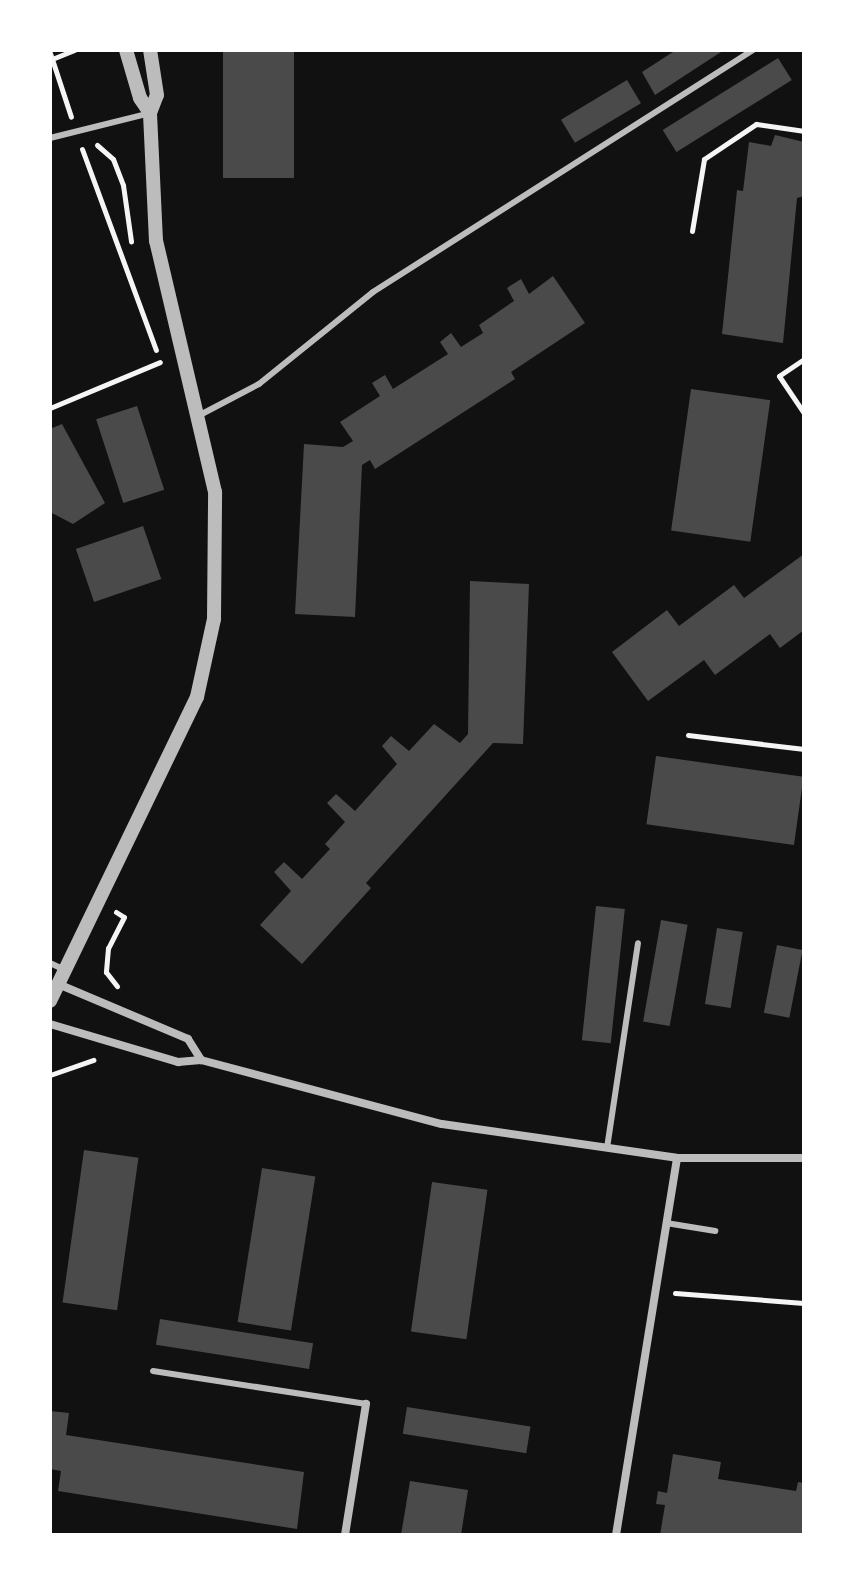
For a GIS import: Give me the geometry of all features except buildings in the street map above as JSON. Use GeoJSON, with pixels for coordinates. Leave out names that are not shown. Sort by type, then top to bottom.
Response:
{"type":"FeatureCollection","features":[{"type":"Feature","properties":{"kind":"street"},"geometry":{"type":"LineString","coordinates":[[126,50],[140,98],[150,113]]}},
{"type":"Feature","properties":{"kind":"street"},"geometry":{"type":"LineString","coordinates":[[50,1001],[197,697],[214,619],[215,492],[156,241],[150,113],[157,95],[150,50]]}},
{"type":"Feature","properties":{"kind":"street"},"geometry":{"type":"LineString","coordinates":[[58,984],[188,1039],[201,1060]]}},
{"type":"Feature","properties":{"kind":"street"},"geometry":{"type":"LineString","coordinates":[[50,1024],[178,1062],[201,1060],[442,1124],[677,1158],[804,1158]]}},
{"type":"Feature","properties":{"kind":"street"},"geometry":{"type":"LineString","coordinates":[[616,1535],[677,1158]]}},
{"type":"Feature","properties":{"kind":"street"},"geometry":{"type":"LineString","coordinates":[[345,1535],[366,1404]]}},
{"type":"Feature","properties":{"kind":"lane"},"geometry":{"type":"LineString","coordinates":[[198,416],[259,384],[373,292],[753,50]]}},
{"type":"Feature","properties":{"kind":"lane"},"geometry":{"type":"LineString","coordinates":[[50,138],[150,113]]}},
{"type":"Feature","properties":{"kind":"lane"},"geometry":{"type":"LineString","coordinates":[[607,1148],[638,943]]}},
{"type":"Feature","properties":{"kind":"lane"},"geometry":{"type":"LineString","coordinates":[[50,963],[65,970]]}},
{"type":"Feature","properties":{"kind":"lane"},"geometry":{"type":"LineString","coordinates":[[666,1223],[715,1231]]}},
{"type":"Feature","properties":{"kind":"lane"},"geometry":{"type":"LineString","coordinates":[[153,1371],[366,1404]]}},
{"type":"Feature","properties":{"kind":"path"},"geometry":{"type":"LineString","coordinates":[[74,50],[51,56],[160,362],[167,373]]}},
{"type":"Feature","properties":{"kind":"path"},"geometry":{"type":"LineString","coordinates":[[692,231],[704,159],[756,124],[804,131]]}},
{"type":"Feature","properties":{"kind":"path"},"geometry":{"type":"LineString","coordinates":[[804,359],[779,376],[804,413]]}},
{"type":"Feature","properties":{"kind":"path"},"geometry":{"type":"LineString","coordinates":[[50,408],[160,362]]}},
{"type":"Feature","properties":{"kind":"path"},"geometry":{"type":"LineString","coordinates":[[688,735],[804,749]]}},
{"type":"Feature","properties":{"kind":"path"},"geometry":{"type":"LineString","coordinates":[[654,1291],[804,1303]]}}]}
